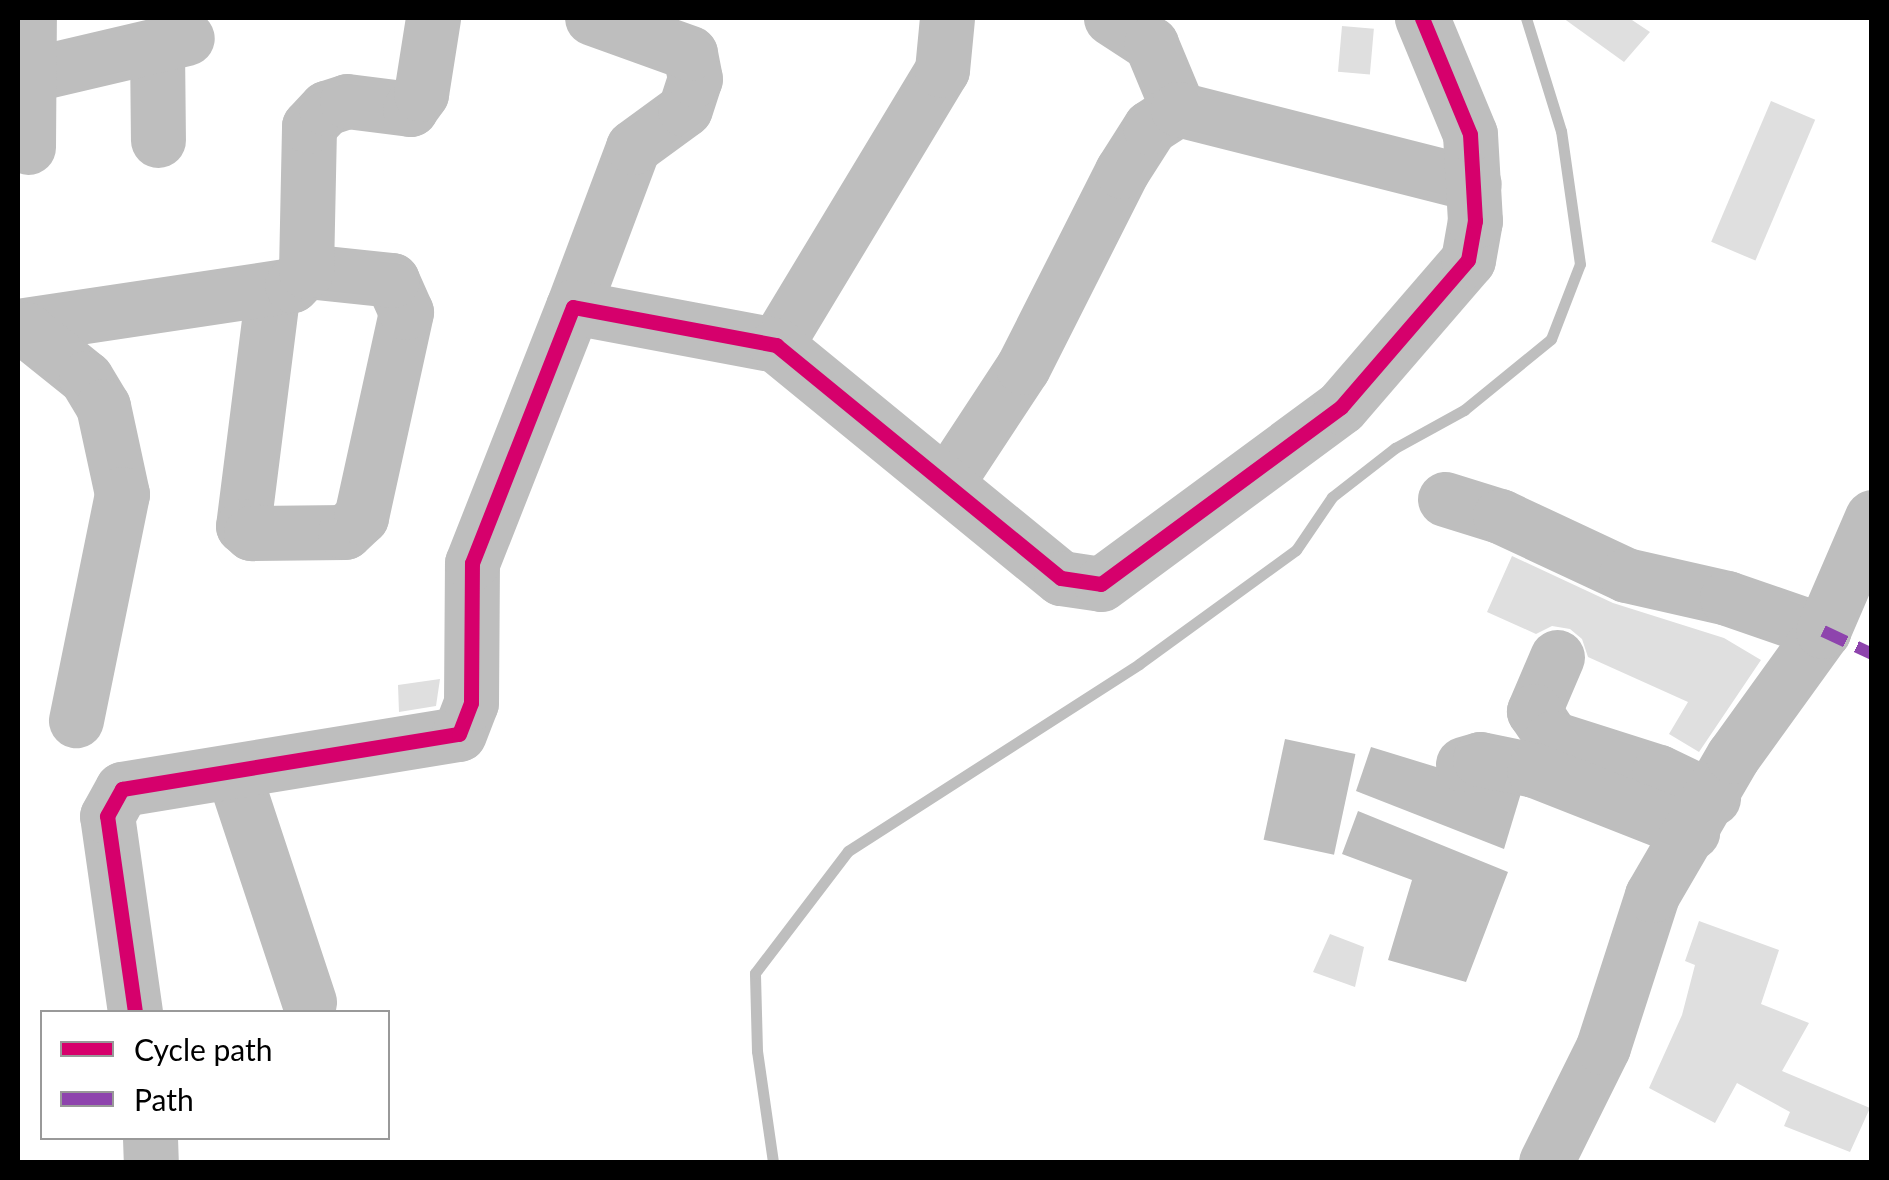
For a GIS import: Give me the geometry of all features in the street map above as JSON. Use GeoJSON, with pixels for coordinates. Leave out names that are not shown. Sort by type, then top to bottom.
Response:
{"type":"FeatureCollection","features":[{"type":"Feature","properties":{"kind":"street"},"geometry":{"type":"LineString","coordinates":[[28,146],[29,18]]}},
{"type":"Feature","properties":{"kind":"street"},"geometry":{"type":"LineString","coordinates":[[21,327],[290,280],[392,280],[403,292],[406,312],[361,517],[345,532],[252,533],[243,526],[290,280],[310,126],[326,108],[347,101],[410,110],[421,94],[433,18]]}},
{"type":"Feature","properties":{"kind":"street"},"geometry":{"type":"LineString","coordinates":[[135,1010],[107,816],[122,789],[160,778],[234,775],[459,734],[472,703],[472,562],[633,147],[684,110],[695,79],[690,53],[654,26],[592,18]]}},
{"type":"Feature","properties":{"kind":"street"},"geometry":{"type":"LineString","coordinates":[[776,345],[942,70],[947,18]]}},
{"type":"Feature","properties":{"kind":"street"},"geometry":{"type":"LineString","coordinates":[[1112,18],[1151,44],[1178,110]]}},
{"type":"Feature","properties":{"kind":"street"},"geometry":{"type":"LineString","coordinates":[[573,307],[776,345],[948,481],[1061,578],[1101,584],[1326,419],[1381,364],[1468,260],[1474,184],[1470,134],[1422,18]]}},
{"type":"Feature","properties":{"kind":"street"},"geometry":{"type":"LineString","coordinates":[[29,75],[172,43],[158,140]]}},
{"type":"Feature","properties":{"kind":"street"},"geometry":{"type":"LineString","coordinates":[[948,481],[1024,367],[1122,171],[1150,128],[1178,110],[1474,184]]}},
{"type":"Feature","properties":{"kind":"street"},"geometry":{"type":"LineString","coordinates":[[21,327],[86,378],[102,406],[122,494],[76,720]]}},
{"type":"Feature","properties":{"kind":"street"},"geometry":{"type":"LineString","coordinates":[[1445,499],[1500,516],[1626,575],[1727,598],[1822,631]]}},
{"type":"Feature","properties":{"kind":"street"},"geometry":{"type":"LineString","coordinates":[[1546,1162],[1603,1047],[1652,895],[1733,756],[1822,631],[1872,517]]}},
{"type":"Feature","properties":{"kind":"street"},"geometry":{"type":"LineString","coordinates":[[1556,657],[1534,712],[1552,738],[1660,772],[1702,815]]}},
{"type":"Feature","properties":{"kind":"street"},"geometry":{"type":"LineString","coordinates":[[1463,764],[1480,759],[1534,770],[1702,815]]}},
{"type":"Feature","properties":{"kind":"street"},"geometry":{"type":"LineString","coordinates":[[234,775],[309,1002]]}},
{"type":"Feature","properties":{"kind":"shaded area"},"geometry":{"type":"Polygon","coordinates":[[[1285,739],[1355,754],[1334,855],[1264,840],[1285,739]]]}},
{"type":"Feature","properties":{"kind":"shaded area"},"geometry":{"type":"Polygon","coordinates":[[[1371,747],[1521,793],[1504,849],[1356,791],[1371,747]]]}},
{"type":"Feature","properties":{"kind":"shaded area"},"geometry":{"type":"Polygon","coordinates":[[[1358,811],[1508,872],[1466,982],[1388,960],[1412,880],[1342,854],[1358,811]]]}},
{"type":"Feature","properties":{"kind":"building"},"geometry":{"type":"Polygon","coordinates":[[[1563,18],[1629,18],[1650,32],[1624,62],[1563,18]]]}},
{"type":"Feature","properties":{"kind":"building"},"geometry":{"type":"Polygon","coordinates":[[[1342,26],[1374,29],[1370,75],[1338,72],[1342,26]]]}},
{"type":"Feature","properties":{"kind":"building"},"geometry":{"type":"Polygon","coordinates":[[[1771,101],[1815,120],[1755,261],[1711,242],[1771,101]]]}},
{"type":"Feature","properties":{"kind":"building"},"geometry":{"type":"Polygon","coordinates":[[[1512,556],[1613,603],[1724,638],[1761,660],[1699,752],[1669,734],[1688,702],[1588,657],[1582,639],[1570,629],[1552,626],[1536,634],[1487,612],[1512,556]]]}},
{"type":"Feature","properties":{"kind":"building"},"geometry":{"type":"Polygon","coordinates":[[[440,679],[436,706],[399,712],[398,685],[440,679]]]}},
{"type":"Feature","properties":{"kind":"building"},"geometry":{"type":"Polygon","coordinates":[[[1699,921],[1779,950],[1761,1004],[1809,1023],[1782,1071],[1870,1108],[1850,1152],[1784,1126],[1790,1112],[1737,1083],[1715,1123],[1649,1088],[1682,1015],[1695,965],[1685,961],[1699,921]]]}},
{"type":"Feature","properties":{"kind":"building"},"geometry":{"type":"Polygon","coordinates":[[[1330,934],[1364,947],[1355,987],[1313,972],[1330,934]]]}},
{"type":"Feature","properties":{"kind":"waterway"},"geometry":{"type":"LineString","coordinates":[[773,1162],[757,1051],[755,973],[848,851],[1139,664],[1296,550],[1332,497],[1395,448],[1464,410],[1551,339],[1580,264],[1561,131],[1526,18]]}},
{"type":"Feature","properties":{"kind":"marked path"},"geometry":{"type":"LineString","coordinates":[[1823,631],[1872,654]]}},
{"type":"Feature","properties":{"kind":"cycle path"},"geometry":{"type":"LineString","coordinates":[[135,1010],[107,816],[122,789],[459,734],[471,703],[472,563],[573,307],[776,345],[1061,578],[1101,584],[1341,407],[1468,260],[1475,221],[1470,134],[1422,18]]}}]}
